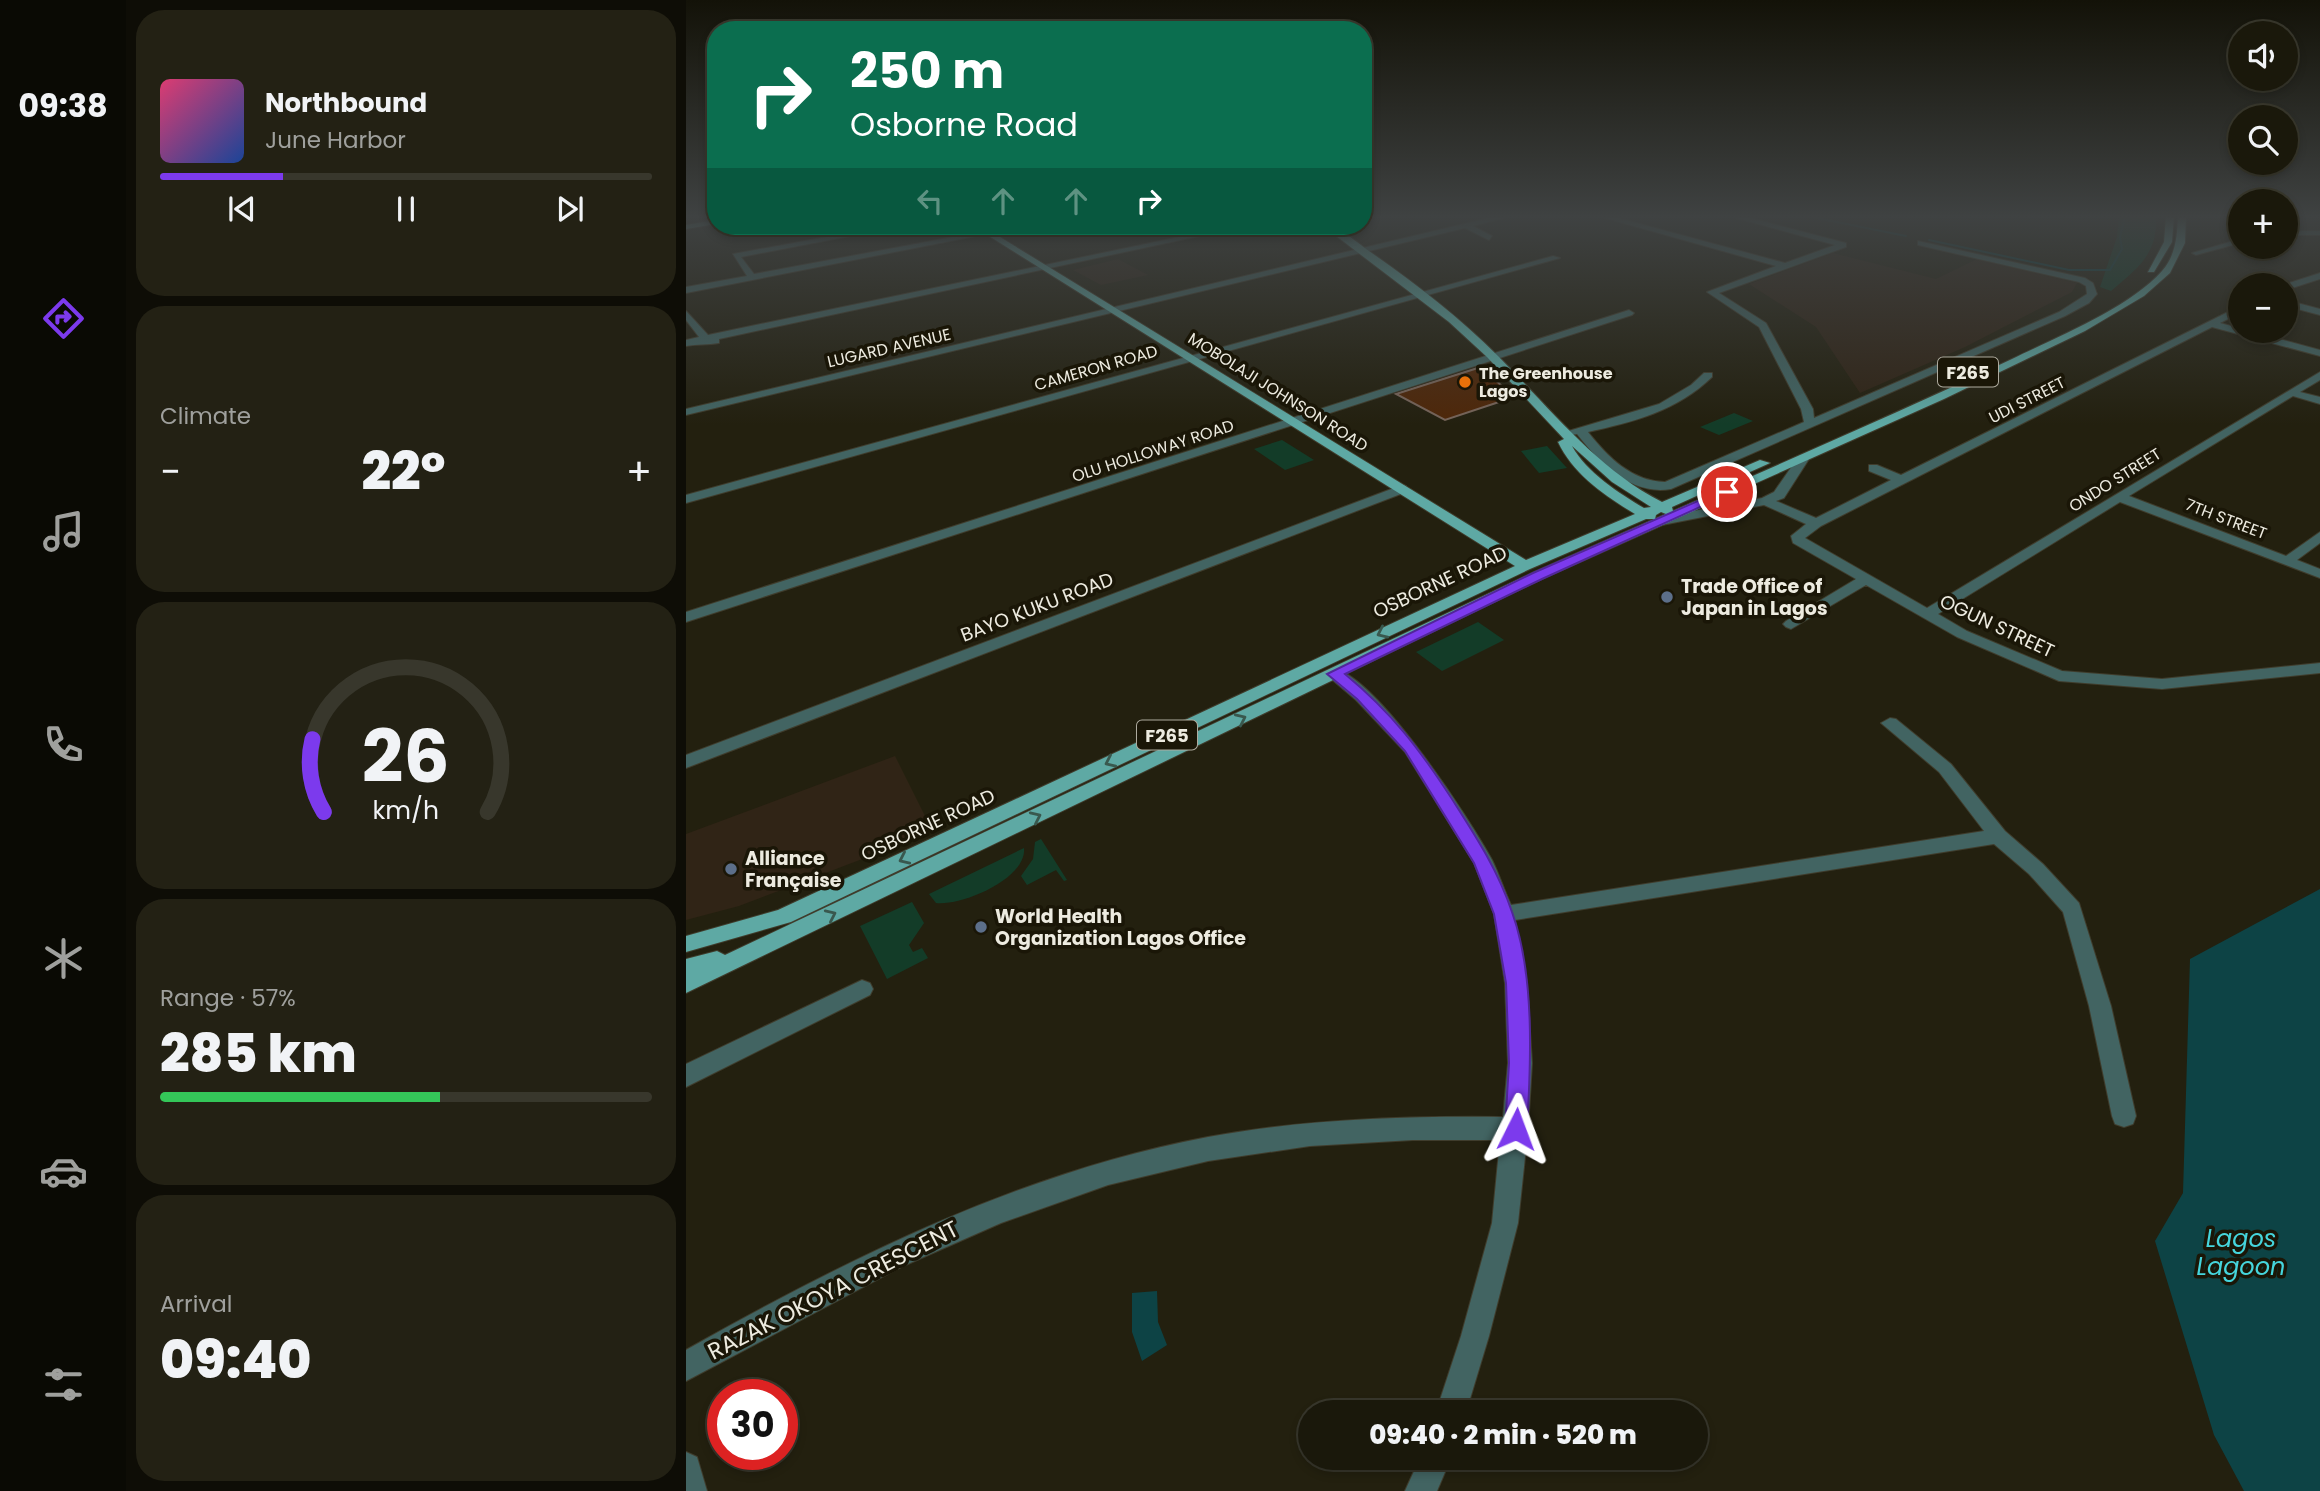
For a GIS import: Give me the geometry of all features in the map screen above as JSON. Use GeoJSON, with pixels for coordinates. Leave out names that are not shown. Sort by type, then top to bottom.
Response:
{"type":"FeatureCollection","features":[{"type":"Feature","properties":{"kind":"main road","name":"MOBOLAJI JOHNSON ROAD"},"geometry":{"type":"LineString","coordinates":[[1075,286],[1525,566]]}},
{"type":"Feature","properties":{"kind":"main road"},"geometry":{"type":"LineString","coordinates":[[1410,286],[1492,356],[1572,433],[1623,487],[1661,514]]}},
{"type":"Feature","properties":{"kind":"main road","name":"OSBORNE ROAD"},"geometry":{"type":"LineString","coordinates":[[769,945],[1537,576],[1661,514],[1720,481],[1862,422],[2100,309],[2134,286]]}},
{"type":"Feature","properties":{"kind":"main road","name":"OSBORNE ROAD"},"geometry":{"type":"LineString","coordinates":[[686,944],[784,916],[1600,532],[1661,514],[1802,458],[2061,340],[2130,301],[2150,286]]}},
{"type":"Feature","properties":{"kind":"main road"},"geometry":{"type":"LineString","coordinates":[[1572,433],[1563,444],[1595,480],[1613,512],[1612,523],[1600,532]]}},
{"type":"Feature","properties":{"kind":"main road"},"geometry":{"type":"LineString","coordinates":[[1595,480],[1661,514]]}},
{"type":"Feature","properties":{"kind":"main road"},"geometry":{"type":"LineString","coordinates":[[1623,487],[1658,493],[1720,481]]}},
{"type":"Feature","properties":{"kind":"main road"},"geometry":{"type":"LineString","coordinates":[[686,984],[769,945]]}},
{"type":"Feature","properties":{"kind":"main road","name":"F265"},"geometry":{"type":"LineString","coordinates":[[686,968],[769,945]]}},
{"type":"Feature","properties":{"kind":"street"},"geometry":{"type":"LineString","coordinates":[[686,290],[708,286]]}},
{"type":"Feature","properties":{"kind":"street"},"geometry":{"type":"LineString","coordinates":[[686,344],[958,286]]}},
{"type":"Feature","properties":{"kind":"street","name":"LUGARD AVENUE"},"geometry":{"type":"LineString","coordinates":[[686,412],[1214,286]]}},
{"type":"Feature","properties":{"kind":"street","name":"CAMERON ROAD"},"geometry":{"type":"LineString","coordinates":[[686,499],[1457,286]]}},
{"type":"Feature","properties":{"kind":"street"},"geometry":{"type":"LineString","coordinates":[[1730,286],[1712,292],[1763,326],[1807,409],[1810,422]]}},
{"type":"Feature","properties":{"kind":"street"},"geometry":{"type":"LineString","coordinates":[[1572,433],[1631,480],[1660,487],[1672,485],[1810,422],[2063,314],[2086,301],[2092,294],[2090,286]]}},
{"type":"Feature","properties":{"kind":"street"},"geometry":{"type":"LineString","coordinates":[[805,306],[813,316]]}},
{"type":"Feature","properties":{"kind":"street"},"geometry":{"type":"LineString","coordinates":[[2298,306],[2320,312]]}},
{"type":"Feature","properties":{"kind":"street","name":"OLU HOLLOWAY ROAD"},"geometry":{"type":"LineString","coordinates":[[686,617],[1629,313]]}},
{"type":"Feature","properties":{"kind":"street"},"geometry":{"type":"LineString","coordinates":[[686,314],[706,339],[719,341],[786,327],[797,328]]}},
{"type":"Feature","properties":{"kind":"street","name":"UDI STREET"},"geometry":{"type":"LineString","coordinates":[[1822,520],[2228,315]]}},
{"type":"Feature","properties":{"kind":"street"},"geometry":{"type":"LineString","coordinates":[[2212,324],[2320,353]]}},
{"type":"Feature","properties":{"kind":"street","name":"ONDO STREET"},"geometry":{"type":"LineString","coordinates":[[1927,614],[2320,374]]}},
{"type":"Feature","properties":{"kind":"street"},"geometry":{"type":"LineString","coordinates":[[1572,433],[1626,419],[1667,403],[1692,390],[1708,375]]}},
{"type":"Feature","properties":{"kind":"street"},"geometry":{"type":"LineString","coordinates":[[2290,392],[2320,401]]}},
{"type":"Feature","properties":{"kind":"street"},"geometry":{"type":"LineString","coordinates":[[1661,514],[1765,501],[1779,495],[1802,458]]}},
{"type":"Feature","properties":{"kind":"street"},"geometry":{"type":"LineString","coordinates":[[1873,468],[1902,480]]}},
{"type":"Feature","properties":{"kind":"street","name":"BAYO KUKU ROAD"},"geometry":{"type":"LineString","coordinates":[[686,762],[1402,489]]}},
{"type":"Feature","properties":{"kind":"street"},"geometry":{"type":"LineString","coordinates":[[1779,495],[1822,520]]}},
{"type":"Feature","properties":{"kind":"street","name":"7TH STREET"},"geometry":{"type":"LineString","coordinates":[[2119,497],[2320,574]]}},
{"type":"Feature","properties":{"kind":"street"},"geometry":{"type":"LineString","coordinates":[[1765,501],[1822,520]]}},
{"type":"Feature","properties":{"kind":"street","name":"OGUN STREET"},"geometry":{"type":"LineString","coordinates":[[1822,520],[1798,536],[1798,540],[1927,614],[2009,657],[2059,676],[2162,684],[2320,668]]}},
{"type":"Feature","properties":{"kind":"street"},"geometry":{"type":"LineString","coordinates":[[2287,561],[2320,536]]}},
{"type":"Feature","properties":{"kind":"street"},"geometry":{"type":"LineString","coordinates":[[1791,624],[1866,579]]}},
{"type":"Feature","properties":{"kind":"street"},"geometry":{"type":"LineString","coordinates":[[1335,674],[1362,696],[1411,748],[1483,862],[1504,914],[1516,983],[1520,1063],[1516,1129],[1505,1223],[1454,1400]]}},
{"type":"Feature","properties":{"kind":"street"},"geometry":{"type":"LineString","coordinates":[[1890,723],[1945,768],[1998,836],[2036,869],[2072,909],[2088,957],[2124,1116]]}},
{"type":"Feature","properties":{"kind":"street"},"geometry":{"type":"LineString","coordinates":[[1504,914],[1998,836]]}},
{"type":"Feature","properties":{"kind":"street"},"geometry":{"type":"LineString","coordinates":[[686,1076],[862,989]]}},
{"type":"Feature","properties":{"kind":"street","name":"RAZAK OKOYA CRESCENT"},"geometry":{"type":"LineString","coordinates":[[686,1366],[774,1315],[963,1224],[1110,1172],[1182,1155],[1301,1135],[1406,1129],[1516,1129]]}},
{"type":"Feature","properties":{"kind":"street"},"geometry":{"type":"LineString","coordinates":[[686,1468],[691,1491]]}},
{"type":"Feature","properties":{"kind":"street"},"geometry":{"type":"LineString","coordinates":[[1422,1491],[1431,1470]]}},
{"type":"Feature","properties":{"kind":"shaded area"},"geometry":{"type":"Polygon","coordinates":[[[1751,286],[2076,286],[2072,292],[1965,347],[1860,393],[1816,327],[1751,286]]]}},
{"type":"Feature","properties":{"kind":"shaded area"},"geometry":{"type":"Polygon","coordinates":[[[895,756],[933,832],[739,906],[686,920],[686,834],[895,756]]]}},
{"type":"Feature","properties":{"kind":"green space"},"geometry":{"type":"Polygon","coordinates":[[[2100,286],[2117,286],[2111,291],[2100,286]]]}},
{"type":"Feature","properties":{"kind":"green space"},"geometry":{"type":"Polygon","coordinates":[[[1734,413],[1753,421],[1719,435],[1700,427],[1734,413]]]}},
{"type":"Feature","properties":{"kind":"green space"},"geometry":{"type":"Polygon","coordinates":[[[1282,440],[1314,460],[1285,470],[1254,449],[1282,440]]]}},
{"type":"Feature","properties":{"kind":"green space"},"geometry":{"type":"Polygon","coordinates":[[[1547,446],[1567,468],[1539,473],[1521,451],[1547,446]]]}},
{"type":"Feature","properties":{"kind":"green space"},"geometry":{"type":"Polygon","coordinates":[[[1478,622],[1504,640],[1442,671],[1416,652],[1478,622]]]}},
{"type":"Feature","properties":{"kind":"green space"},"geometry":{"type":"Polygon","coordinates":[[[1041,839],[1067,880],[1064,881],[1056,870],[1027,885],[1021,876],[1033,859],[1035,842],[1041,839]]]}},
{"type":"Feature","properties":{"kind":"green space"},"geometry":{"type":"Polygon","coordinates":[[[1024,848],[1022,859],[1015,870],[1004,880],[976,895],[947,903],[936,903],[929,894],[1024,848]]]}},
{"type":"Feature","properties":{"kind":"green space"},"geometry":{"type":"Polygon","coordinates":[[[912,902],[924,923],[909,945],[913,952],[922,948],[928,958],[887,979],[860,926],[912,902]]]}},
{"type":"Feature","properties":{"kind":"water","name":"Lagos Lagoon"},"geometry":{"type":"Polygon","coordinates":[[[2320,889],[2320,1491],[2244,1491],[2214,1435],[2155,1241],[2183,1193],[2190,959],[2320,889]]]}},
{"type":"Feature","properties":{"kind":"water"},"geometry":{"type":"Polygon","coordinates":[[[1157,1291],[1158,1322],[1167,1345],[1142,1361],[1132,1332],[1132,1293],[1157,1291]]]}},
{"type":"Feature","properties":{"kind":"building","name":"The Greenhouse Lagos"},"geometry":{"type":"Polygon","coordinates":[[[1481,367],[1514,397],[1445,420],[1396,394],[1481,367]]]}},
{"type":"Feature","properties":{"kind":"place","name":"The Greenhouse Lagos"},"geometry":{"type":"Point","coordinates":[1465,382]}},
{"type":"Feature","properties":{"kind":"place","name":"Trade Office of Japan in Lagos"},"geometry":{"type":"Point","coordinates":[1667,597]}},
{"type":"Feature","properties":{"kind":"place","name":"Alliance Française"},"geometry":{"type":"Point","coordinates":[731,869]}},
{"type":"Feature","properties":{"kind":"place","name":"World Health Organization Lagos Office"},"geometry":{"type":"Point","coordinates":[981,927]}},
{"type":"Feature","properties":{"kind":"route"},"geometry":{"type":"LineString","coordinates":[[1516,1129],[1520,1063],[1516,983],[1504,914],[1483,862],[1448,811],[1432,779],[1411,748],[1362,696],[1335,674],[1537,576],[1727,492]]}}]}
